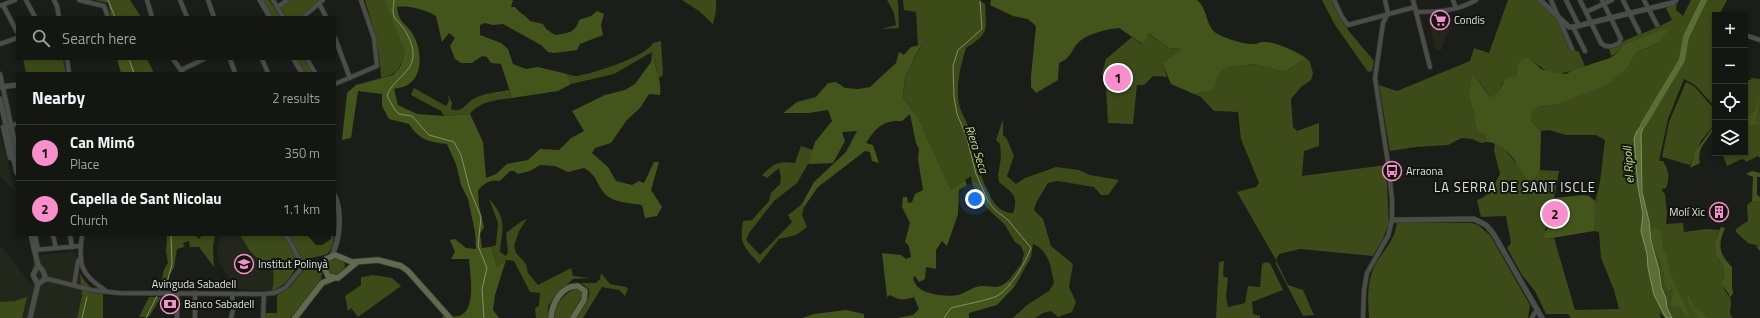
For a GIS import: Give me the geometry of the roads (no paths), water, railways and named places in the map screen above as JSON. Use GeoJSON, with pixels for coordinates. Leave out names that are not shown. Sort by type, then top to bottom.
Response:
{"type":"FeatureCollection","features":[{"type":"Feature","properties":{"kind":"main road"},"geometry":{"type":"LineString","coordinates":[[295,318],[322,283],[325,271],[324,263],[332,255],[356,263]]}},
{"type":"Feature","properties":{"kind":"main road"},"geometry":{"type":"LineString","coordinates":[[343,258],[347,265],[346,270]]}},
{"type":"Feature","properties":{"kind":"main road"},"geometry":{"type":"LineString","coordinates":[[322,283],[341,276],[346,270],[356,263],[378,260],[401,266],[408,271],[450,318]]}},
{"type":"Feature","properties":{"kind":"main road"},"geometry":{"type":"LineString","coordinates":[[325,271],[328,276],[334,278]]}},
{"type":"Feature","properties":{"kind":"main road"},"geometry":{"type":"LineString","coordinates":[[551,318],[553,306],[560,294],[568,288],[578,286],[584,289],[585,295],[573,318]]}},
{"type":"Feature","properties":{"kind":"street"},"geometry":{"type":"LineString","coordinates":[[15,0],[2,6],[16,30]]}},
{"type":"Feature","properties":{"kind":"street"},"geometry":{"type":"LineString","coordinates":[[26,0],[34,16]]}},
{"type":"Feature","properties":{"kind":"street"},"geometry":{"type":"LineString","coordinates":[[54,0],[59,16]]}},
{"type":"Feature","properties":{"kind":"street"},"geometry":{"type":"LineString","coordinates":[[79,0],[104,6],[108,16]]}},
{"type":"Feature","properties":{"kind":"street"},"geometry":{"type":"LineString","coordinates":[[146,0],[152,16]]}},
{"type":"Feature","properties":{"kind":"street"},"geometry":{"type":"LineString","coordinates":[[180,0],[186,16]]}},
{"type":"Feature","properties":{"kind":"street"},"geometry":{"type":"LineString","coordinates":[[208,0],[214,16]]}},
{"type":"Feature","properties":{"kind":"street"},"geometry":{"type":"LineString","coordinates":[[260,0],[269,16]]}},
{"type":"Feature","properties":{"kind":"street"},"geometry":{"type":"LineString","coordinates":[[272,0],[282,16]]}},
{"type":"Feature","properties":{"kind":"street"},"geometry":{"type":"LineString","coordinates":[[277,7],[288,0]]}},
{"type":"Feature","properties":{"kind":"street"},"geometry":{"type":"LineString","coordinates":[[336,84],[377,66],[374,38],[361,0]]}},
{"type":"Feature","properties":{"kind":"street"},"geometry":{"type":"LineString","coordinates":[[1334,0],[1348,25],[1388,13],[1415,7]]}},
{"type":"Feature","properties":{"kind":"street"},"geometry":{"type":"LineString","coordinates":[[1363,318],[1364,290],[1367,273],[1387,239],[1392,220],[1392,199],[1388,163],[1375,78],[1383,23],[1388,13],[1385,0]]}},
{"type":"Feature","properties":{"kind":"street"},"geometry":{"type":"LineString","coordinates":[[1413,0],[1430,67]]}},
{"type":"Feature","properties":{"kind":"street"},"geometry":{"type":"LineString","coordinates":[[1453,0],[1456,8]]}},
{"type":"Feature","properties":{"kind":"street"},"geometry":{"type":"LineString","coordinates":[[1416,12],[1443,11],[1456,8],[1476,0]]}},
{"type":"Feature","properties":{"kind":"street"},"geometry":{"type":"LineString","coordinates":[[1540,0],[1569,27],[1630,14],[1672,3],[1676,0]]}},
{"type":"Feature","properties":{"kind":"street"},"geometry":{"type":"LineString","coordinates":[[1551,0],[1572,49]]}},
{"type":"Feature","properties":{"kind":"street"},"geometry":{"type":"LineString","coordinates":[[1566,0],[1579,26]]}},
{"type":"Feature","properties":{"kind":"street"},"geometry":{"type":"LineString","coordinates":[[1580,0],[1602,45],[1612,46],[1621,41],[1603,2]]}},
{"type":"Feature","properties":{"kind":"street"},"geometry":{"type":"LineString","coordinates":[[1586,12],[1603,2],[1612,0]]}},
{"type":"Feature","properties":{"kind":"street"},"geometry":{"type":"LineString","coordinates":[[1623,0],[1639,32]]}},
{"type":"Feature","properties":{"kind":"street"},"geometry":{"type":"LineString","coordinates":[[1644,0],[1657,25]]}},
{"type":"Feature","properties":{"kind":"street"},"geometry":{"type":"LineString","coordinates":[[304,16],[321,2],[326,16]]}},
{"type":"Feature","properties":{"kind":"street"},"geometry":{"type":"LineString","coordinates":[[1573,27],[1585,51]]}},
{"type":"Feature","properties":{"kind":"street"},"geometry":{"type":"LineString","coordinates":[[1748,36],[1760,40]]}},
{"type":"Feature","properties":{"kind":"street"},"geometry":{"type":"LineString","coordinates":[[0,44],[16,38]]}},
{"type":"Feature","properties":{"kind":"street"},"geometry":{"type":"LineString","coordinates":[[336,41],[350,78]]}},
{"type":"Feature","properties":{"kind":"street"},"geometry":{"type":"LineString","coordinates":[[66,60],[69,72]]}},
{"type":"Feature","properties":{"kind":"street"},"geometry":{"type":"LineString","coordinates":[[174,60],[182,71],[201,60]]}},
{"type":"Feature","properties":{"kind":"street"},"geometry":{"type":"LineString","coordinates":[[230,60],[235,72]]}},
{"type":"Feature","properties":{"kind":"street"},"geometry":{"type":"LineString","coordinates":[[262,60],[268,72]]}},
{"type":"Feature","properties":{"kind":"street"},"geometry":{"type":"LineString","coordinates":[[295,60],[301,72]]}},
{"type":"Feature","properties":{"kind":"street"},"geometry":{"type":"LineString","coordinates":[[308,60],[314,72]]}},
{"type":"Feature","properties":{"kind":"street"},"geometry":{"type":"LineString","coordinates":[[0,74],[7,126],[16,149]]}},
{"type":"Feature","properties":{"kind":"street"},"geometry":{"type":"LineString","coordinates":[[1,87],[16,85]]}},
{"type":"Feature","properties":{"kind":"street"},"geometry":{"type":"LineString","coordinates":[[0,99],[15,158]]}},
{"type":"Feature","properties":{"kind":"street"},"geometry":{"type":"LineString","coordinates":[[7,126],[16,124]]}},
{"type":"Feature","properties":{"kind":"street"},"geometry":{"type":"LineString","coordinates":[[332,255],[337,244],[338,209],[336,200]]}},
{"type":"Feature","properties":{"kind":"street"},"geometry":{"type":"LineString","coordinates":[[1392,220],[1470,219],[1484,224],[1493,233],[1542,318]]}},
{"type":"Feature","properties":{"kind":"street"},"geometry":{"type":"LineString","coordinates":[[31,236],[36,250]]}},
{"type":"Feature","properties":{"kind":"street"},"geometry":{"type":"LineString","coordinates":[[35,236],[38,268]]}},
{"type":"Feature","properties":{"kind":"street"},"geometry":{"type":"LineString","coordinates":[[53,236],[56,248]]}},
{"type":"Feature","properties":{"kind":"street"},"geometry":{"type":"LineString","coordinates":[[70,236],[72,247]]}},
{"type":"Feature","properties":{"kind":"street"},"geometry":{"type":"LineString","coordinates":[[82,236],[80,246],[81,268],[94,283],[106,291]]}},
{"type":"Feature","properties":{"kind":"street"},"geometry":{"type":"LineString","coordinates":[[286,236],[304,265],[310,262],[324,263]]}},
{"type":"Feature","properties":{"kind":"street"},"geometry":{"type":"LineString","coordinates":[[337,244],[343,258]]}},
{"type":"Feature","properties":{"kind":"street"},"geometry":{"type":"LineString","coordinates":[[36,250],[80,246]]}},
{"type":"Feature","properties":{"kind":"street"},"geometry":{"type":"LineString","coordinates":[[74,285],[78,262],[81,258]]}},
{"type":"Feature","properties":{"kind":"street","name":"Avinguda Sabadell"},"geometry":{"type":"LineString","coordinates":[[42,281],[126,293],[264,294],[274,293],[285,288],[304,265]]}},
{"type":"Feature","properties":{"kind":"street"},"geometry":{"type":"LineString","coordinates":[[38,268],[32,274],[32,277],[42,281]]}},
{"type":"Feature","properties":{"kind":"street"},"geometry":{"type":"LineString","coordinates":[[30,318],[42,281],[43,271],[38,268]]}},
{"type":"Feature","properties":{"kind":"street"},"geometry":{"type":"LineString","coordinates":[[177,293],[177,318]]}},
{"type":"Feature","properties":{"kind":"street"},"geometry":{"type":"LineString","coordinates":[[195,293],[195,318]]}},
{"type":"Feature","properties":{"kind":"street"},"geometry":{"type":"LineString","coordinates":[[231,318],[233,310],[232,294]]}},
{"type":"Feature","properties":{"kind":"street"},"geometry":{"type":"LineString","coordinates":[[263,318],[264,294]]}},
{"type":"Feature","properties":{"kind":"street"},"geometry":{"type":"LineString","coordinates":[[1532,318],[1538,310]]}},
{"type":"Feature","properties":{"kind":"waterway"},"geometry":{"type":"LineString","coordinates":[[108,0],[115,16]]}},
{"type":"Feature","properties":{"kind":"waterway"},"geometry":{"type":"LineString","coordinates":[[394,0],[394,16],[408,36],[413,49],[413,57],[409,68],[389,91],[387,96],[399,114],[412,116],[429,135],[454,142],[461,155],[470,190],[481,217],[478,246],[487,268],[482,289],[484,318]]}},
{"type":"Feature","properties":{"kind":"waterway","name":"el Ripoll"},"geometry":{"type":"LineString","coordinates":[[1643,125],[1682,60],[1686,37],[1704,0]]}},
{"type":"Feature","properties":{"kind":"waterway","name":"Riera Seca"},"geometry":{"type":"LineString","coordinates":[[944,318],[951,308],[993,298],[1003,292],[1013,281],[1031,248],[1008,220],[994,209],[988,201],[976,174],[967,138],[957,114],[954,97],[953,66],[958,50],[982,29],[980,1]]}},
{"type":"Feature","properties":{"kind":"waterway"},"geometry":{"type":"LineString","coordinates":[[129,60],[134,72]]}},
{"type":"Feature","properties":{"kind":"waterway"},"geometry":{"type":"LineString","coordinates":[[159,291],[168,279],[172,264],[171,236]]}},
{"type":"Feature","properties":{"kind":"waterway"},"geometry":{"type":"LineString","coordinates":[[146,318],[158,294]]}},
{"type":"Feature","properties":{"kind":"waterway"},"geometry":{"type":"LineString","coordinates":[[82,318],[87,297]]}},
{"type":"Feature","properties":{"kind":"place","name":"Condis"},"geometry":{"type":"Point","coordinates":[1440,20]}},
{"type":"Feature","properties":{"kind":"place","name":"Can Mimó"},"geometry":{"type":"Point","coordinates":[1118,78]}},
{"type":"Feature","properties":{"kind":"place","name":"Arraona"},"geometry":{"type":"Point","coordinates":[1392,171]}},
{"type":"Feature","properties":{"kind":"place","name":"Molí Xic"},"geometry":{"type":"Point","coordinates":[1719,212]}},
{"type":"Feature","properties":{"kind":"place","name":"Capella de Sant Nicolau"},"geometry":{"type":"Point","coordinates":[1555,214]}},
{"type":"Feature","properties":{"kind":"place","name":"Institut Polinyà"},"geometry":{"type":"Point","coordinates":[244,264]}},
{"type":"Feature","properties":{"kind":"place","name":"Banco Sabadell"},"geometry":{"type":"Point","coordinates":[170,304]}},
{"type":"Feature","properties":{"kind":"district","name":"LA SERRA DE SANT ISCLE"},"geometry":{"type":"Point","coordinates":[1515,187]}}]}
